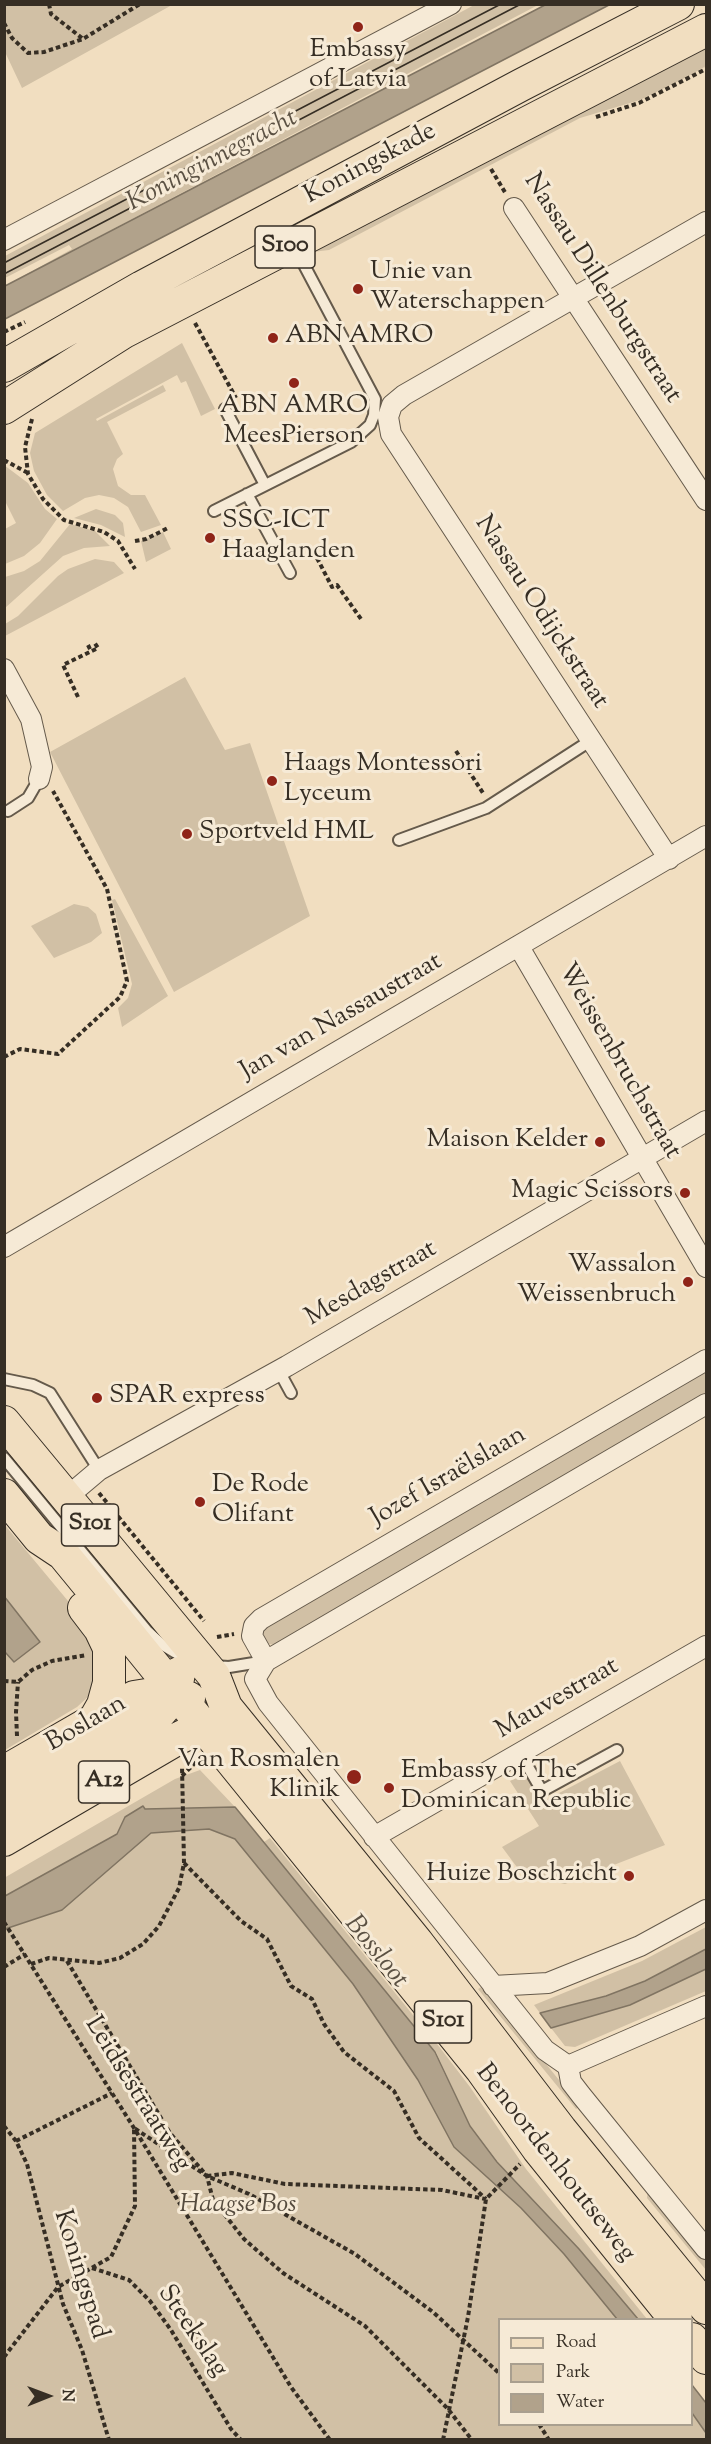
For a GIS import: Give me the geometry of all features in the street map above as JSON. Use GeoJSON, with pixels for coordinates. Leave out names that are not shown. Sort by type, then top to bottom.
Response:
{"type":"FeatureCollection","features":[{"type":"Feature","properties":{"kind":"main road","name":"Koningskade"},"geometry":{"type":"LineString","coordinates":[[4,366],[153,282],[521,85],[678,4]]}},
{"type":"Feature","properties":{"kind":"main road","name":"Koningskade"},"geometry":{"type":"LineString","coordinates":[[18,412],[124,332],[706,30]]}},
{"type":"Feature","properties":{"kind":"main road","name":"S101"},"geometry":{"type":"LineString","coordinates":[[4,1422],[67,1497],[186,1649],[214,1676],[226,1707]]}},
{"type":"Feature","properties":{"kind":"main road","name":"S101"},"geometry":{"type":"LineString","coordinates":[[4,1495],[39,1538],[63,1554],[205,1729]]}},
{"type":"Feature","properties":{"kind":"main road"},"geometry":{"type":"LineString","coordinates":[[39,1538],[49,1565],[96,1624],[108,1644],[109,1683],[103,1705],[95,1719]]}},
{"type":"Feature","properties":{"kind":"main road"},"geometry":{"type":"LineString","coordinates":[[176,1694],[186,1649]]}},
{"type":"Feature","properties":{"kind":"main road","name":"Boslaan"},"geometry":{"type":"LineString","coordinates":[[4,1772],[141,1695],[176,1694],[226,1707]]}},
{"type":"Feature","properties":{"kind":"main road","name":"Boslaan"},"geometry":{"type":"LineString","coordinates":[[4,1806],[148,1722],[166,1707],[176,1694]]}},
{"type":"Feature","properties":{"kind":"main road","name":"Benoordenhoutseweg"},"geometry":{"type":"LineString","coordinates":[[226,1707],[417,1942],[561,2130],[706,2308]]}},
{"type":"Feature","properties":{"kind":"main road","name":"Benoordenhoutseweg"},"geometry":{"type":"LineString","coordinates":[[205,1729],[481,2069],[538,2149],[675,2318]]}},
{"type":"Feature","properties":{"kind":"main road","name":"A12"},"geometry":{"type":"LineString","coordinates":[[4,1840],[177,1739],[191,1732],[205,1729]]}},
{"type":"Feature","properties":{"kind":"main road"},"geometry":{"type":"LineString","coordinates":[[693,2340],[706,2358]]}},
{"type":"Feature","properties":{"kind":"street"},"geometry":{"type":"LineString","coordinates":[[4,240],[450,4]]}},
{"type":"Feature","properties":{"kind":"street","name":"Nassau Dillenburgstraat"},"geometry":{"type":"LineString","coordinates":[[514,208],[706,500]]}},
{"type":"Feature","properties":{"kind":"street"},"geometry":{"type":"LineString","coordinates":[[381,416],[404,395],[706,222]]}},
{"type":"Feature","properties":{"kind":"street","name":"Nassau Odijckstraat"},"geometry":{"type":"LineString","coordinates":[[381,416],[590,741],[669,859]]}},
{"type":"Feature","properties":{"kind":"street"},"geometry":{"type":"LineString","coordinates":[[6,676],[31,719],[42,767],[39,779]]}},
{"type":"Feature","properties":{"kind":"street","name":"Jan van Nassaustraat"},"geometry":{"type":"LineString","coordinates":[[4,1248],[706,836]]}},
{"type":"Feature","properties":{"kind":"street","name":"Weissenbruchstraat"},"geometry":{"type":"LineString","coordinates":[[519,947],[706,1267]]}},
{"type":"Feature","properties":{"kind":"street","name":"Mesdagstraat"},"geometry":{"type":"LineString","coordinates":[[67,1497],[99,1470],[283,1368],[706,1121]]}},
{"type":"Feature","properties":{"kind":"street","name":"Jozef Israëlslaan"},"geometry":{"type":"LineString","coordinates":[[266,1661],[252,1636],[254,1626],[261,1619],[706,1360]]}},
{"type":"Feature","properties":{"kind":"street"},"geometry":{"type":"LineString","coordinates":[[706,1404],[266,1661],[255,1679],[268,1703],[447,1925],[493,1986],[545,2050],[568,2066],[571,2082],[706,2249]]}},
{"type":"Feature","properties":{"kind":"street","name":"Mauvestraat"},"geometry":{"type":"LineString","coordinates":[[374,1837],[706,1646]]}},
{"type":"Feature","properties":{"kind":"street"},"geometry":{"type":"LineString","coordinates":[[493,1986],[548,1983],[640,1946],[706,1910]]}},
{"type":"Feature","properties":{"kind":"street"},"geometry":{"type":"LineString","coordinates":[[417,1942],[447,1925]]}},
{"type":"Feature","properties":{"kind":"street"},"geometry":{"type":"LineString","coordinates":[[568,2066],[706,2006]]}},
{"type":"Feature","properties":{"kind":"lane","name":"Koningskade"},"geometry":{"type":"LineString","coordinates":[[293,243],[375,399],[381,416]]}},
{"type":"Feature","properties":{"kind":"lane"},"geometry":{"type":"LineString","coordinates":[[225,409],[265,485]]}},
{"type":"Feature","properties":{"kind":"lane"},"geometry":{"type":"LineString","coordinates":[[214,511],[351,442],[381,416]]}},
{"type":"Feature","properties":{"kind":"lane"},"geometry":{"type":"LineString","coordinates":[[246,494],[290,573]]}},
{"type":"Feature","properties":{"kind":"lane"},"geometry":{"type":"LineString","coordinates":[[399,840],[486,808],[590,741]]}},
{"type":"Feature","properties":{"kind":"lane"},"geometry":{"type":"LineString","coordinates":[[8,811],[28,798],[39,779]]}},
{"type":"Feature","properties":{"kind":"lane"},"geometry":{"type":"LineString","coordinates":[[283,1368],[291,1393]]}},
{"type":"Feature","properties":{"kind":"lane"},"geometry":{"type":"LineString","coordinates":[[4,1379],[33,1385],[50,1393],[99,1470]]}},
{"type":"Feature","properties":{"kind":"lane"},"geometry":{"type":"LineString","coordinates":[[4,1458],[147,1631],[229,1667],[266,1661]]}},
{"type":"Feature","properties":{"kind":"lane"},"geometry":{"type":"LineString","coordinates":[[520,1753],[542,1791],[617,1750]]}},
{"type":"Feature","properties":{"kind":"path"},"geometry":{"type":"LineString","coordinates":[[49,4],[51,14],[83,39]]}},
{"type":"Feature","properties":{"kind":"path"},"geometry":{"type":"LineString","coordinates":[[4,23],[12,38],[28,53],[44,52],[83,39],[140,4]]}},
{"type":"Feature","properties":{"kind":"path","name":"Nassau Dillenburgstraat"},"geometry":{"type":"LineString","coordinates":[[491,168],[514,208]]}},
{"type":"Feature","properties":{"kind":"path"},"geometry":{"type":"LineString","coordinates":[[194,320],[215,359]]}},
{"type":"Feature","properties":{"kind":"path"},"geometry":{"type":"LineString","coordinates":[[18,412],[28,474]]}},
{"type":"Feature","properties":{"kind":"path"},"geometry":{"type":"LineString","coordinates":[[4,460],[28,474],[52,509],[64,520],[104,531],[118,541],[135,569]]}},
{"type":"Feature","properties":{"kind":"path"},"geometry":{"type":"LineString","coordinates":[[135,541],[146,539],[168,528]]}},
{"type":"Feature","properties":{"kind":"path"},"geometry":{"type":"LineString","coordinates":[[317,558],[332,587],[337,585],[361,619]]}},
{"type":"Feature","properties":{"kind":"path"},"geometry":{"type":"LineString","coordinates":[[78,697],[63,665],[98,648],[94,642]]}},
{"type":"Feature","properties":{"kind":"path"},"geometry":{"type":"LineString","coordinates":[[88,645],[91,651]]}},
{"type":"Feature","properties":{"kind":"path"},"geometry":{"type":"LineString","coordinates":[[456,751],[476,781]]}},
{"type":"Feature","properties":{"kind":"path"},"geometry":{"type":"LineString","coordinates":[[4,1057],[20,1049],[58,1054],[120,997],[127,981],[106,889],[53,790],[39,779]]}},
{"type":"Feature","properties":{"kind":"path"},"geometry":{"type":"LineString","coordinates":[[4,1682],[18,1682],[45,1663],[91,1654]]}},
{"type":"Feature","properties":{"kind":"path"},"geometry":{"type":"LineString","coordinates":[[17,1736],[18,1682]]}},
{"type":"Feature","properties":{"kind":"path"},"geometry":{"type":"LineString","coordinates":[[31,1964],[49,1958],[99,1963],[120,1958],[143,1944],[171,1906],[179,1888],[184,1863],[181,1756]]}},
{"type":"Feature","properties":{"kind":"path"},"geometry":{"type":"LineString","coordinates":[[184,1863],[241,1921],[267,1939],[291,1986],[312,1999],[324,2024],[344,2052],[394,2091],[418,2138],[486,2199]]}},
{"type":"Feature","properties":{"kind":"path","name":"Leidsestraatweg"},"geometry":{"type":"LineString","coordinates":[[4,1923],[134,2128],[291,2387],[330,2439]]}},
{"type":"Feature","properties":{"kind":"path"},"geometry":{"type":"LineString","coordinates":[[4,1967],[25,1954]]}},
{"type":"Feature","properties":{"kind":"path"},"geometry":{"type":"LineString","coordinates":[[67,1961],[170,2133],[207,2176],[213,2200],[244,2239],[283,2273],[365,2326],[448,2409],[472,2439]]}},
{"type":"Feature","properties":{"kind":"path"},"geometry":{"type":"LineString","coordinates":[[16,2141],[112,2093]]}},
{"type":"Feature","properties":{"kind":"path","name":"Koningspad"},"geometry":{"type":"LineString","coordinates":[[4,2126],[16,2141],[27,2164],[58,2288],[86,2359],[109,2439]]}},
{"type":"Feature","properties":{"kind":"path"},"geometry":{"type":"LineString","coordinates":[[134,2128],[207,2176],[249,2194],[355,2253],[398,2283],[498,2372]]}},
{"type":"Feature","properties":{"kind":"path"},"geometry":{"type":"LineString","coordinates":[[4,2357],[58,2288],[111,2257],[135,2206],[134,2128]]}},
{"type":"Feature","properties":{"kind":"path"},"geometry":{"type":"LineString","coordinates":[[443,2439],[478,2262],[486,2199],[511,2171]]}},
{"type":"Feature","properties":{"kind":"path"},"geometry":{"type":"LineString","coordinates":[[207,2176],[232,2173],[285,2184],[442,2190],[486,2199]]}},
{"type":"Feature","properties":{"kind":"path","name":"Steekslag"},"geometry":{"type":"LineString","coordinates":[[91,2268],[129,2280],[150,2301],[171,2330],[231,2429],[241,2439]]}},
{"type":"Feature","properties":{"kind":"path"},"geometry":{"type":"LineString","coordinates":[[540,2426],[549,2439]]}},
{"type":"Feature","properties":{"kind":"green space"},"geometry":{"type":"Polygon","coordinates":[[[5,4],[172,5],[22,88],[5,52],[5,4]]]}},
{"type":"Feature","properties":{"kind":"green space"},"geometry":{"type":"Polygon","coordinates":[[[476,4],[538,5],[5,286],[72,249],[69,245],[5,278],[5,256],[476,4]]]}},
{"type":"Feature","properties":{"kind":"green space"},"geometry":{"type":"Polygon","coordinates":[[[706,48],[706,66],[687,77],[640,100],[580,118],[329,250],[312,252],[306,245],[706,48]]]}},
{"type":"Feature","properties":{"kind":"green space"},"geometry":{"type":"Polygon","coordinates":[[[182,343],[215,409],[201,416],[186,381],[181,383],[177,375],[96,419],[97,421],[163,385],[166,391],[107,422],[123,454],[117,459],[113,469],[118,486],[131,495],[145,495],[161,525],[141,532],[128,507],[114,498],[99,495],[85,498],[63,511],[47,495],[34,471],[30,453],[35,433],[182,343]]]}},
{"type":"Feature","properties":{"kind":"green space"},"geometry":{"type":"Polygon","coordinates":[[[4,465],[28,483],[45,509],[57,519],[40,543],[24,556],[5,564],[5,529],[16,523],[5,501],[4,465]]]}},
{"type":"Feature","properties":{"kind":"green space"},"geometry":{"type":"Polygon","coordinates":[[[96,509],[115,515],[123,523],[125,537],[101,525],[74,518],[96,509]]]}},
{"type":"Feature","properties":{"kind":"green space"},"geometry":{"type":"Polygon","coordinates":[[[70,524],[95,531],[110,546],[84,548],[63,556],[5,608],[5,577],[24,571],[40,561],[70,524]]]}},
{"type":"Feature","properties":{"kind":"green space"},"geometry":{"type":"Polygon","coordinates":[[[163,532],[171,549],[146,562],[141,541],[163,532]]]}},
{"type":"Feature","properties":{"kind":"green space"},"geometry":{"type":"Polygon","coordinates":[[[95,559],[114,562],[124,573],[5,636],[5,624],[18,616],[58,576],[68,569],[95,559]]]}},
{"type":"Feature","properties":{"kind":"green space","name":"Sportveld HML"},"geometry":{"type":"Polygon","coordinates":[[[185,677],[225,750],[250,743],[310,916],[174,992],[50,752],[185,677]]]}},
{"type":"Feature","properties":{"kind":"green space"},"geometry":{"type":"Polygon","coordinates":[[[115,899],[168,996],[122,1027],[118,1008],[128,998],[132,984],[112,900],[115,899]]]}},
{"type":"Feature","properties":{"kind":"green space"},"geometry":{"type":"Polygon","coordinates":[[[74,904],[88,907],[96,914],[102,933],[91,942],[54,958],[31,926],[74,904]]]}},
{"type":"Feature","properties":{"kind":"green space"},"geometry":{"type":"Polygon","coordinates":[[[706,1366],[706,1397],[276,1645],[269,1644],[264,1638],[263,1628],[706,1366]]]}},
{"type":"Feature","properties":{"kind":"green space"},"geometry":{"type":"Polygon","coordinates":[[[4,1524],[73,1607],[93,1643],[94,1682],[89,1696],[77,1707],[5,1750],[5,1622],[39,1642],[5,1596],[4,1524]]]}},
{"type":"Feature","properties":{"kind":"green space"},"geometry":{"type":"Polygon","coordinates":[[[620,1761],[665,1845],[565,1884],[522,1874],[502,1847],[539,1826],[510,1781],[524,1774],[542,1802],[620,1761]]]}},
{"type":"Feature","properties":{"kind":"green space","name":"Haagse Bos"},"geometry":{"type":"Polygon","coordinates":[[[200,1770],[235,1807],[229,1807],[616,2318],[498,2318],[498,2426],[693,2426],[693,2414],[706,2433],[706,2439],[5,2439],[4,1878],[175,1779],[200,1770]]]}},
{"type":"Feature","properties":{"kind":"green space"},"geometry":{"type":"Polygon","coordinates":[[[270,1838],[421,2025],[415,2027],[264,1842],[270,1838]]]}},
{"type":"Feature","properties":{"kind":"green space"},"geometry":{"type":"Polygon","coordinates":[[[706,1927],[706,1949],[645,1981],[606,1996],[540,2013],[534,2005],[642,1961],[706,1927]]]}},
{"type":"Feature","properties":{"kind":"green space"},"geometry":{"type":"Polygon","coordinates":[[[706,1969],[706,1991],[575,2047],[565,2046],[551,2028],[630,2005],[706,1969]]]}},
{"type":"Feature","properties":{"kind":"green space"},"geometry":{"type":"Polygon","coordinates":[[[483,1986],[580,2106],[576,2109],[478,1989],[483,1986]]]}},
{"type":"Feature","properties":{"kind":"green space"},"geometry":{"type":"Polygon","coordinates":[[[431,2036],[470,2087],[526,2169],[646,2318],[637,2318],[579,2249],[497,2162],[470,2126],[436,2052],[426,2041],[431,2036]]]}},
{"type":"Feature","properties":{"kind":"green space"},"geometry":{"type":"Polygon","coordinates":[[[648,2188],[706,2260],[706,2270],[647,2198],[648,2188]]]}},
{"type":"Feature","properties":{"kind":"water"},"geometry":{"type":"Polygon","coordinates":[[[545,5],[609,5],[5,319],[5,286],[545,5]]]}},
{"type":"Feature","properties":{"kind":"water"},"geometry":{"type":"Polygon","coordinates":[[[4,1596],[40,1642],[14,1662],[5,1652],[4,1596]]]}},
{"type":"Feature","properties":{"kind":"water"},"geometry":{"type":"Polygon","coordinates":[[[143,1806],[145,1809],[235,1807],[435,2052],[470,2126],[497,2162],[579,2249],[637,2318],[616,2318],[564,2254],[521,2208],[454,2147],[418,2080],[353,1984],[235,1839],[209,1829],[151,1833],[62,1910],[5,1929],[5,1896],[117,1834],[125,1817],[143,1806]]]}},
{"type":"Feature","properties":{"kind":"water"},"geometry":{"type":"Polygon","coordinates":[[[706,1949],[706,1969],[630,2005],[551,2028],[540,2013],[606,1996],[645,1981],[706,1949]]]}},
{"type":"Feature","properties":{"kind":"water"},"geometry":{"type":"Polygon","coordinates":[[[693,2386],[706,2403],[706,2433],[693,2414],[693,2386]]]}},
{"type":"Feature","properties":{"kind":"tram line"},"geometry":{"type":"LineString","coordinates":[[4,263],[501,4]]}},
{"type":"Feature","properties":{"kind":"tram line"},"geometry":{"type":"LineString","coordinates":[[4,274],[521,4]]}},
{"type":"Feature","properties":{"kind":"place","name":"Embassy of Latvia"},"geometry":{"type":"Point","coordinates":[358,27]}},
{"type":"Feature","properties":{"kind":"place","name":"Unie van Waterschappen"},"geometry":{"type":"Point","coordinates":[358,289]}},
{"type":"Feature","properties":{"kind":"place","name":"ABN AMRO"},"geometry":{"type":"Point","coordinates":[273,338]}},
{"type":"Feature","properties":{"kind":"place","name":"ABN AMRO MeesPierson"},"geometry":{"type":"Point","coordinates":[294,383]}},
{"type":"Feature","properties":{"kind":"place","name":"SSC-ICT Haaglanden"},"geometry":{"type":"Point","coordinates":[210,538]}},
{"type":"Feature","properties":{"kind":"place","name":"Haags Montessori Lyceum"},"geometry":{"type":"Point","coordinates":[272,781]}},
{"type":"Feature","properties":{"kind":"place","name":"Sportveld HML"},"geometry":{"type":"Point","coordinates":[187,834]}},
{"type":"Feature","properties":{"kind":"place","name":"Maison Kelder"},"geometry":{"type":"Point","coordinates":[600,1142]}},
{"type":"Feature","properties":{"kind":"place","name":"Magic Scissors"},"geometry":{"type":"Point","coordinates":[685,1193]}},
{"type":"Feature","properties":{"kind":"place","name":"Wassalon Weissenbruch"},"geometry":{"type":"Point","coordinates":[688,1282]}},
{"type":"Feature","properties":{"kind":"place","name":"SPAR express"},"geometry":{"type":"Point","coordinates":[97,1398]}},
{"type":"Feature","properties":{"kind":"place","name":"De Rode Olifant"},"geometry":{"type":"Point","coordinates":[200,1502]}},
{"type":"Feature","properties":{"kind":"place","name":"Van Rosmalen Klinik"},"geometry":{"type":"Point","coordinates":[354,1777]}},
{"type":"Feature","properties":{"kind":"place","name":"Embassy of The Dominican Republic"},"geometry":{"type":"Point","coordinates":[389,1788]}},
{"type":"Feature","properties":{"kind":"place","name":"Huize Boschzicht"},"geometry":{"type":"Point","coordinates":[629,1876]}},
{"type":"Feature","properties":{"kind":"water label","name":"Koninginnegracht"},"geometry":{"type":"Point","coordinates":[213,162]}},
{"type":"Feature","properties":{"kind":"water label","name":"Bossloot"},"geometry":{"type":"Point","coordinates":[375,1953]}}]}
